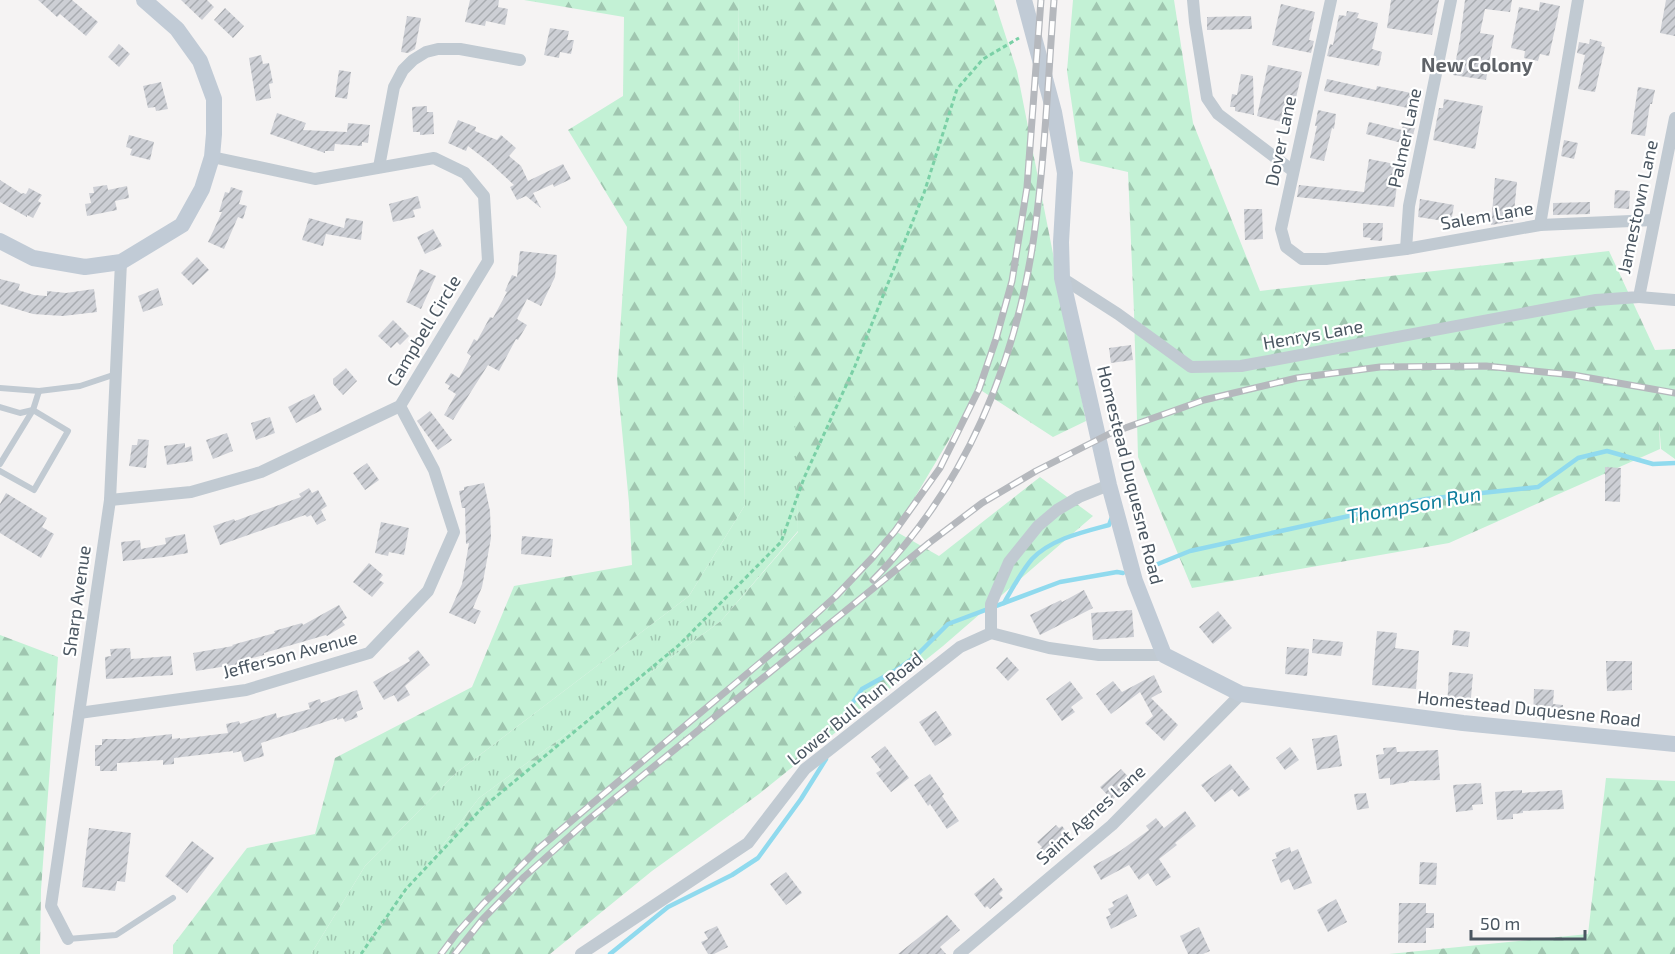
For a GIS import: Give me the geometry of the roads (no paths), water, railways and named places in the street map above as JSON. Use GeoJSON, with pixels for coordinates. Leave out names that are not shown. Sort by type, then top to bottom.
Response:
{"type":"FeatureCollection","features":[{"type":"Feature","properties":{"kind":"street"},"geometry":{"type":"LineString","coordinates":[[0,241],[33,258],[85,267],[121,262],[182,225],[202,189],[212,157],[214,99],[200,61],[177,29],[144,0]]}},
{"type":"Feature","properties":{"kind":"street","name":"Homestead Duquesne Road"},"geometry":{"type":"LineString","coordinates":[[1024,0],[1054,112],[1065,173],[1061,242],[1062,278],[1109,485],[1135,581],[1164,655],[1241,694],[1463,723],[1675,744]]}},
{"type":"Feature","properties":{"kind":"street"},"geometry":{"type":"LineString","coordinates":[[1193,0],[1208,98],[1218,114],[1293,171]]}},
{"type":"Feature","properties":{"kind":"street","name":"Dover Lane"},"geometry":{"type":"LineString","coordinates":[[1326,259],[1302,259],[1286,247],[1281,229],[1331,0]]}},
{"type":"Feature","properties":{"kind":"street","name":"Palmer Lane"},"geometry":{"type":"LineString","coordinates":[[1406,249],[1409,206],[1451,0]]}},
{"type":"Feature","properties":{"kind":"street"},"geometry":{"type":"LineString","coordinates":[[1540,225],[1578,0]]}},
{"type":"Feature","properties":{"kind":"street"},"geometry":{"type":"LineString","coordinates":[[379,168],[394,87],[403,70],[413,60],[426,52],[438,49],[460,49],[520,60]]}},
{"type":"Feature","properties":{"kind":"street","name":"Jamestown Lane"},"geometry":{"type":"LineString","coordinates":[[1596,300],[1638,297],[1675,118]]}},
{"type":"Feature","properties":{"kind":"street","name":"Campbell Circle"},"geometry":{"type":"LineString","coordinates":[[110,500],[191,492],[261,472],[400,406],[488,261],[484,196],[465,172],[434,158],[315,179],[212,157]]}},
{"type":"Feature","properties":{"kind":"street","name":"Salem Lane"},"geometry":{"type":"LineString","coordinates":[[1326,259],[1406,249],[1540,225],[1654,220]]}},
{"type":"Feature","properties":{"kind":"street","name":"Sharp Avenue"},"geometry":{"type":"LineString","coordinates":[[68,939],[51,906],[110,500],[121,262]]}},
{"type":"Feature","properties":{"kind":"street","name":"Henrys Lane"},"geometry":{"type":"LineString","coordinates":[[1062,278],[1118,314],[1191,367],[1241,366],[1596,300]]}},
{"type":"Feature","properties":{"kind":"street"},"geometry":{"type":"LineString","coordinates":[[1638,297],[1675,300]]}},
{"type":"Feature","properties":{"kind":"street","name":"Jefferson Avenue"},"geometry":{"type":"LineString","coordinates":[[79,713],[246,690],[369,653],[428,591],[454,532],[434,470],[400,406]]}},
{"type":"Feature","properties":{"kind":"street"},"geometry":{"type":"LineString","coordinates":[[1109,485],[1078,497],[1057,510],[1038,526],[1009,562],[992,609],[991,633],[1048,648],[1099,655],[1164,655]]}},
{"type":"Feature","properties":{"kind":"street","name":"Lower Bull Run Road"},"geometry":{"type":"LineString","coordinates":[[581,954],[748,843],[805,769],[960,647],[991,633]]}},
{"type":"Feature","properties":{"kind":"street","name":"Saint Agnes Lane"},"geometry":{"type":"LineString","coordinates":[[959,954],[1112,825],[1241,694]]}},
{"type":"Feature","properties":{"kind":"lane"},"geometry":{"type":"LineString","coordinates":[[0,388],[39,391],[80,386],[116,374]]}},
{"type":"Feature","properties":{"kind":"lane"},"geometry":{"type":"LineString","coordinates":[[0,464],[33,410],[39,391]]}},
{"type":"Feature","properties":{"kind":"lane"},"geometry":{"type":"LineString","coordinates":[[0,407],[20,413],[33,410],[68,431],[34,490],[0,471]]}},
{"type":"Feature","properties":{"kind":"lane"},"geometry":{"type":"LineString","coordinates":[[68,939],[116,935],[173,898]]}},
{"type":"Feature","properties":{"kind":"waterway","name":"Thompson Run"},"geometry":{"type":"LineString","coordinates":[[1148,568],[1190,551],[1426,499],[1538,487],[1578,458],[1607,451],[1653,464],[1675,463]]}},
{"type":"Feature","properties":{"kind":"waterway"},"geometry":{"type":"LineString","coordinates":[[1004,603],[1024,569],[1040,552],[1068,537],[1109,525],[1112,517]]}},
{"type":"Feature","properties":{"kind":"waterway","name":"Thompson Run"},"geometry":{"type":"LineString","coordinates":[[841,720],[862,689],[898,669],[917,655],[948,624],[1060,582],[1117,572],[1123,573]]}},
{"type":"Feature","properties":{"kind":"waterway","name":"Thompson Run"},"geometry":{"type":"LineString","coordinates":[[610,954],[668,907],[732,875],[758,858],[801,799],[826,759]]}},
{"type":"Feature","properties":{"kind":"railway"},"geometry":{"type":"LineString","coordinates":[[441,954],[483,904],[538,849],[786,641],[836,596],[895,531],[940,468],[979,389],[1012,281],[1027,187],[1041,0]]}},
{"type":"Feature","properties":{"kind":"railway"},"geometry":{"type":"LineString","coordinates":[[873,580],[906,544],[960,464],[981,421],[1014,330],[1026,283],[1038,207],[1054,0]]}},
{"type":"Feature","properties":{"kind":"railway"},"geometry":{"type":"LineString","coordinates":[[455,954],[482,920],[524,877],[588,820],[929,543],[982,503],[1036,471],[1111,433],[1204,400],[1297,378],[1380,367],[1486,366],[1573,375],[1675,393]]}},
{"type":"Feature","properties":{"kind":"district","name":"New Colony"},"geometry":{"type":"Point","coordinates":[1477,65]}}]}
